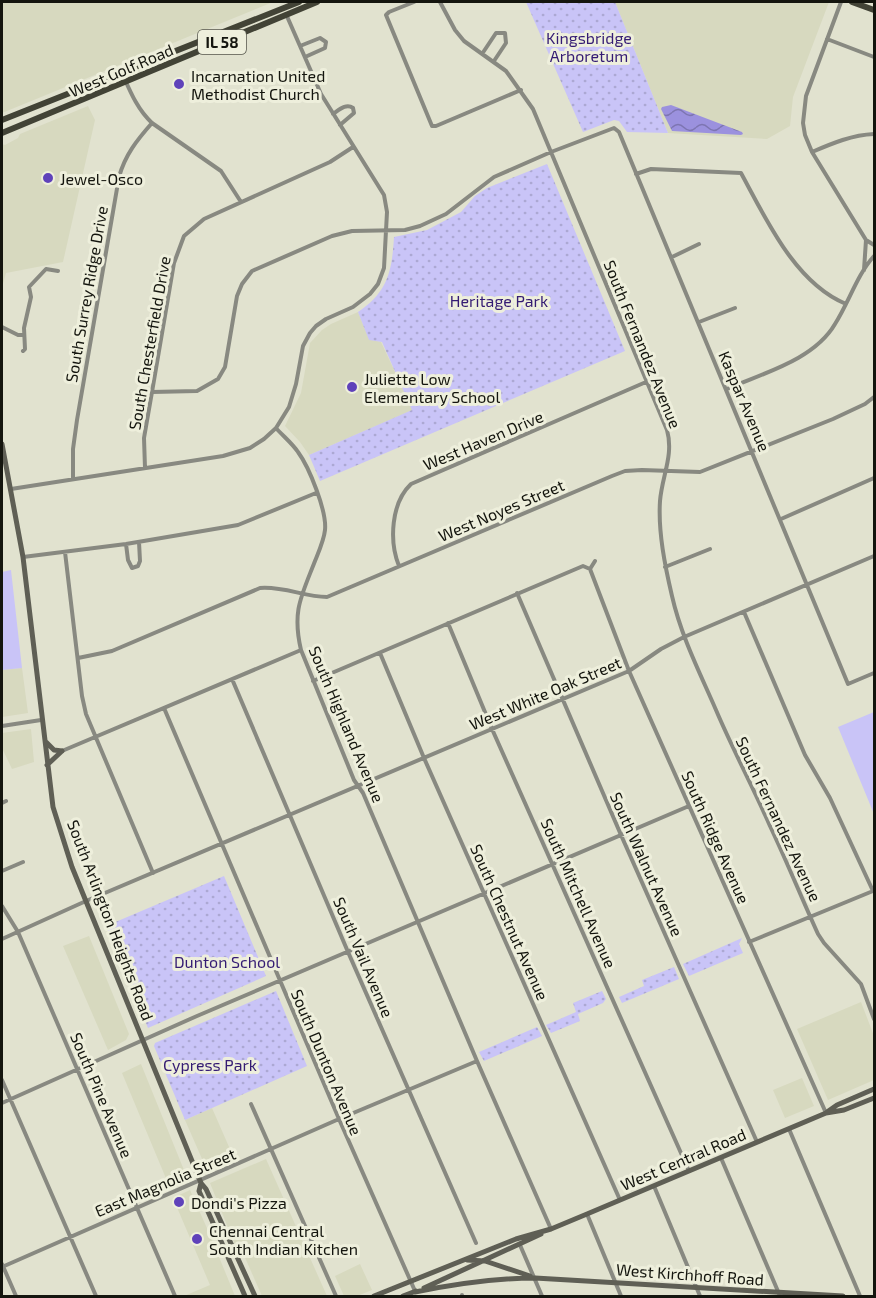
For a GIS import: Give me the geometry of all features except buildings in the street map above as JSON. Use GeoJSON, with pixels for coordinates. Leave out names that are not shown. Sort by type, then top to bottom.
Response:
{"type":"FeatureCollection","features":[{"type":"Feature","properties":{"kind":"main road","name":"West Golf Road"},"geometry":{"type":"LineString","coordinates":[[2,120],[299,2]]}},
{"type":"Feature","properties":{"kind":"main road","name":"West Golf Road"},"geometry":{"type":"LineString","coordinates":[[2,133],[317,2]]}},
{"type":"Feature","properties":{"kind":"main road"},"geometry":{"type":"LineString","coordinates":[[852,2],[874,10]]}},
{"type":"Feature","properties":{"kind":"main road","name":"South Arlington Heights Road"},"geometry":{"type":"LineString","coordinates":[[2,444],[23,557],[53,807],[72,867],[200,1182],[206,1189],[255,1296]]}},
{"type":"Feature","properties":{"kind":"main road"},"geometry":{"type":"LineString","coordinates":[[44,739],[54,750],[62,751]]}},
{"type":"Feature","properties":{"kind":"main road"},"geometry":{"type":"LineString","coordinates":[[47,765],[62,751]]}},
{"type":"Feature","properties":{"kind":"main road","name":"West Central Road"},"geometry":{"type":"LineString","coordinates":[[374,1296],[516,1239],[587,1215],[758,1143],[874,1089]]}},
{"type":"Feature","properties":{"kind":"main road","name":"West Central Road"},"geometry":{"type":"LineString","coordinates":[[826,1113],[844,1110],[874,1098]]}},
{"type":"Feature","properties":{"kind":"main road","name":"South Arlington Heights Road"},"geometry":{"type":"LineString","coordinates":[[200,1182],[199,1191],[245,1296]]}},
{"type":"Feature","properties":{"kind":"main road","name":"West Central Road"},"geometry":{"type":"LineString","coordinates":[[415,1292],[520,1245],[550,1229]]}},
{"type":"Feature","properties":{"kind":"main road","name":"West Kirchhoff Road"},"geometry":{"type":"LineString","coordinates":[[465,1260],[485,1261],[535,1278]]}},
{"type":"Feature","properties":{"kind":"main road","name":"West Kirchhoff Road"},"geometry":{"type":"LineString","coordinates":[[415,1292],[469,1282],[535,1278],[696,1287],[779,1295],[843,1296]]}},
{"type":"Feature","properties":{"kind":"main road"},"geometry":{"type":"LineString","coordinates":[[403,1296],[415,1292]]}},
{"type":"Feature","properties":{"kind":"street"},"geometry":{"type":"LineString","coordinates":[[414,2],[386,15],[432,126],[521,90]]}},
{"type":"Feature","properties":{"kind":"street","name":"South Fernandez Avenue"},"geometry":{"type":"LineString","coordinates":[[440,2],[455,30],[464,41],[506,71],[533,109],[669,438],[669,455],[660,500],[660,513],[665,567],[684,637],[739,763],[824,944],[861,984],[874,1019]]}},
{"type":"Feature","properties":{"kind":"street"},"geometry":{"type":"LineString","coordinates":[[841,2],[805,102],[805,135],[812,152],[866,240],[874,245]]}},
{"type":"Feature","properties":{"kind":"street"},"geometry":{"type":"LineString","coordinates":[[11,489],[208,459],[250,448],[276,428],[289,406],[296,384],[303,346],[310,333],[326,319],[353,307],[370,294],[378,284],[384,268],[387,212],[384,195],[321,94],[283,8]]}},
{"type":"Feature","properties":{"kind":"street"},"geometry":{"type":"LineString","coordinates":[[482,54],[496,33],[505,33],[506,43],[494,61]]}},
{"type":"Feature","properties":{"kind":"street"},"geometry":{"type":"LineString","coordinates":[[300,46],[320,38],[326,42],[325,48],[305,57]]}},
{"type":"Feature","properties":{"kind":"street"},"geometry":{"type":"LineString","coordinates":[[827,39],[874,57]]}},
{"type":"Feature","properties":{"kind":"street"},"geometry":{"type":"LineString","coordinates":[[122,73],[137,106],[152,123],[221,171],[241,202]]}},
{"type":"Feature","properties":{"kind":"street"},"geometry":{"type":"LineString","coordinates":[[333,114],[348,106],[353,108],[353,116],[339,125]]}},
{"type":"Feature","properties":{"kind":"street","name":"South Surrey Ridge Drive"},"geometry":{"type":"LineString","coordinates":[[73,478],[72,449],[75,429],[119,177],[128,154],[152,123]]}},
{"type":"Feature","properties":{"kind":"street","name":"Kaspar Avenue"},"geometry":{"type":"LineString","coordinates":[[551,152],[611,128],[619,132],[848,684],[874,672]]}},
{"type":"Feature","properties":{"kind":"street"},"geometry":{"type":"LineString","coordinates":[[812,152],[842,140],[861,135],[874,135]]}},
{"type":"Feature","properties":{"kind":"street","name":"South Chesterfield Drive"},"geometry":{"type":"LineString","coordinates":[[145,468],[144,438],[174,263],[184,236],[204,219],[330,162],[354,147]]}},
{"type":"Feature","properties":{"kind":"street"},"geometry":{"type":"LineString","coordinates":[[152,392],[197,390],[218,379],[225,367],[237,296],[252,270],[332,236],[352,231],[405,230],[446,214],[494,177],[551,152]]}},
{"type":"Feature","properties":{"kind":"street"},"geometry":{"type":"LineString","coordinates":[[636,174],[651,169],[741,173],[793,262],[819,289],[846,304]]}},
{"type":"Feature","properties":{"kind":"street"},"geometry":{"type":"LineString","coordinates":[[864,271],[866,240]]}},
{"type":"Feature","properties":{"kind":"street"},"geometry":{"type":"LineString","coordinates":[[672,257],[699,244]]}},
{"type":"Feature","properties":{"kind":"street"},"geometry":{"type":"LineString","coordinates":[[727,389],[788,362],[813,348],[826,337],[874,256]]}},
{"type":"Feature","properties":{"kind":"street"},"geometry":{"type":"LineString","coordinates":[[23,351],[31,297],[29,287],[46,269],[58,271]]}},
{"type":"Feature","properties":{"kind":"street"},"geometry":{"type":"LineString","coordinates":[[699,322],[735,308]]}},
{"type":"Feature","properties":{"kind":"street"},"geometry":{"type":"LineString","coordinates":[[2,327],[18,335],[24,335]]}},
{"type":"Feature","properties":{"kind":"street","name":"West Haven Drive"},"geometry":{"type":"LineString","coordinates":[[399,566],[394,554],[397,502],[411,484],[646,382]]}},
{"type":"Feature","properties":{"kind":"street","name":"West Noyes Street"},"geometry":{"type":"LineString","coordinates":[[78,658],[102,654],[260,588],[274,587],[317,597],[327,597],[625,471],[700,472],[832,419],[865,404],[874,397]]}},
{"type":"Feature","properties":{"kind":"street","name":"South Highland Avenue"},"geometry":{"type":"LineString","coordinates":[[276,428],[298,452],[305,464],[324,518],[325,531],[303,593],[296,622],[301,650],[354,780],[359,786],[550,1229]]}},
{"type":"Feature","properties":{"kind":"street"},"geometry":{"type":"LineString","coordinates":[[781,519],[874,478]]}},
{"type":"Feature","properties":{"kind":"street"},"geometry":{"type":"LineString","coordinates":[[23,557],[126,544],[238,525],[316,494]]}},
{"type":"Feature","properties":{"kind":"street"},"geometry":{"type":"LineString","coordinates":[[126,544],[128,560],[132,568],[138,566],[140,561],[139,542]]}},
{"type":"Feature","properties":{"kind":"street"},"geometry":{"type":"LineString","coordinates":[[665,567],[710,549]]}},
{"type":"Feature","properties":{"kind":"street"},"geometry":{"type":"LineString","coordinates":[[65,552],[84,705],[95,737],[153,873]]}},
{"type":"Feature","properties":{"kind":"street","name":"West White Oak Street"},"geometry":{"type":"LineString","coordinates":[[2,939],[86,901],[628,671],[684,637],[874,556]]}},
{"type":"Feature","properties":{"kind":"street"},"geometry":{"type":"LineString","coordinates":[[313,681],[583,566],[590,569],[595,561]]}},
{"type":"Feature","properties":{"kind":"street","name":"South Ridge Avenue"},"geometry":{"type":"LineString","coordinates":[[590,569],[628,671],[826,1113]]}},
{"type":"Feature","properties":{"kind":"street","name":"South Walnut Avenue"},"geometry":{"type":"LineString","coordinates":[[517,593],[758,1143]]}},
{"type":"Feature","properties":{"kind":"street"},"geometry":{"type":"LineString","coordinates":[[744,612],[805,755],[830,798],[874,891],[749,942]]}},
{"type":"Feature","properties":{"kind":"street","name":"South Mitchell Avenue"},"geometry":{"type":"LineString","coordinates":[[448,623],[492,729],[689,1171]]}},
{"type":"Feature","properties":{"kind":"street"},"geometry":{"type":"LineString","coordinates":[[62,751],[301,650]]}},
{"type":"Feature","properties":{"kind":"street","name":"South Chestnut Avenue"},"geometry":{"type":"LineString","coordinates":[[380,653],[424,758],[620,1200]]}},
{"type":"Feature","properties":{"kind":"street","name":"South Vail Avenue"},"geometry":{"type":"LineString","coordinates":[[232,679],[348,952],[476,1243]]}},
{"type":"Feature","properties":{"kind":"street","name":"South Dunton Avenue"},"geometry":{"type":"LineString","coordinates":[[164,708],[220,844],[415,1292]]}},
{"type":"Feature","properties":{"kind":"street"},"geometry":{"type":"LineString","coordinates":[[2,726],[41,720]]}},
{"type":"Feature","properties":{"kind":"street"},"geometry":{"type":"LineString","coordinates":[[2,1103],[688,806]]}},
{"type":"Feature","properties":{"kind":"street"},"geometry":{"type":"LineString","coordinates":[[2,871],[23,862]]}},
{"type":"Feature","properties":{"kind":"street","name":"South Pine Avenue"},"geometry":{"type":"LineString","coordinates":[[2,906],[18,932],[175,1296]]}},
{"type":"Feature","properties":{"kind":"street","name":"East Magnolia Street"},"geometry":{"type":"LineString","coordinates":[[2,1266],[477,1061]]}},
{"type":"Feature","properties":{"kind":"street"},"geometry":{"type":"LineString","coordinates":[[2,1080],[96,1296]]}},
{"type":"Feature","properties":{"kind":"street"},"geometry":{"type":"LineString","coordinates":[[251,1104],[336,1296]]}},
{"type":"Feature","properties":{"kind":"street"},"geometry":{"type":"LineString","coordinates":[[789,1129],[860,1296]]}},
{"type":"Feature","properties":{"kind":"street"},"geometry":{"type":"LineString","coordinates":[[722,1158],[779,1295]]}},
{"type":"Feature","properties":{"kind":"street"},"geometry":{"type":"LineString","coordinates":[[654,1186],[700,1296]]}},
{"type":"Feature","properties":{"kind":"street"},"geometry":{"type":"LineString","coordinates":[[587,1215],[621,1296]]}},
{"type":"Feature","properties":{"kind":"street"},"geometry":{"type":"LineString","coordinates":[[520,1245],[542,1296]]}},
{"type":"Feature","properties":{"kind":"street"},"geometry":{"type":"LineString","coordinates":[[2,1266],[16,1296]]}},
{"type":"Feature","properties":{"kind":"shaded area"},"geometry":{"type":"Polygon","coordinates":[[[2,2],[273,2],[2,113],[2,2]]]}},
{"type":"Feature","properties":{"kind":"shaded area"},"geometry":{"type":"Polygon","coordinates":[[[615,2],[829,2],[793,97],[790,126],[767,139],[668,133],[615,2]]]}},
{"type":"Feature","properties":{"kind":"shaded area"},"geometry":{"type":"Polygon","coordinates":[[[88,106],[95,120],[63,262],[6,273],[2,287],[2,144],[5,145],[18,138],[20,134],[88,106]]]}},
{"type":"Feature","properties":{"kind":"shaded area","name":"Juliette Low Elementary School"},"geometry":{"type":"Polygon","coordinates":[[[358,312],[369,339],[381,342],[413,410],[309,455],[285,426],[301,393],[310,343],[331,324],[358,312]]]}},
{"type":"Feature","properties":{"kind":"shaded area"},"geometry":{"type":"Polygon","coordinates":[[[22,668],[28,713],[2,717],[2,670],[22,668]]]}},
{"type":"Feature","properties":{"kind":"shaded area"},"geometry":{"type":"Polygon","coordinates":[[[31,729],[34,762],[12,769],[2,748],[2,733],[31,729]]]}},
{"type":"Feature","properties":{"kind":"shaded area"},"geometry":{"type":"Polygon","coordinates":[[[89,936],[129,1034],[126,1040],[108,1050],[63,946],[89,936]]]}},
{"type":"Feature","properties":{"kind":"shaded area"},"geometry":{"type":"Polygon","coordinates":[[[861,1002],[874,1036],[874,1080],[828,1100],[797,1029],[861,1002]]]}},
{"type":"Feature","properties":{"kind":"shaded area"},"geometry":{"type":"Polygon","coordinates":[[[141,1064],[188,1180],[170,1188],[122,1073],[141,1064]]]}},
{"type":"Feature","properties":{"kind":"shaded area"},"geometry":{"type":"Polygon","coordinates":[[[802,1078],[814,1106],[785,1118],[773,1090],[802,1078]]]}},
{"type":"Feature","properties":{"kind":"shaded area"},"geometry":{"type":"Polygon","coordinates":[[[212,1108],[233,1156],[206,1168],[185,1120],[212,1108]]]}},
{"type":"Feature","properties":{"kind":"shaded area"},"geometry":{"type":"Polygon","coordinates":[[[266,1159],[327,1296],[262,1296],[239,1244],[235,1245],[210,1183],[266,1159]]]}},
{"type":"Feature","properties":{"kind":"shaded area"},"geometry":{"type":"Polygon","coordinates":[[[190,1190],[235,1296],[184,1296],[210,1285],[173,1198],[190,1190]]]}},
{"type":"Feature","properties":{"kind":"shaded area"},"geometry":{"type":"Polygon","coordinates":[[[360,1264],[372,1290],[357,1296],[344,1296],[335,1276],[360,1264]]]}},
{"type":"Feature","properties":{"kind":"green space","name":"Kingsbridge Arboretum"},"geometry":{"type":"Polygon","coordinates":[[[526,2],[615,2],[668,133],[627,132],[619,121],[614,120],[583,132],[526,2]]]}},
{"type":"Feature","properties":{"kind":"green space","name":"Heritage Park"},"geometry":{"type":"Polygon","coordinates":[[[547,164],[625,351],[320,481],[309,455],[412,410],[382,342],[369,340],[358,312],[376,297],[386,280],[392,260],[394,237],[427,230],[461,212],[475,196],[487,188],[547,164]]]}},
{"type":"Feature","properties":{"kind":"green space"},"geometry":{"type":"Polygon","coordinates":[[[11,570],[22,668],[2,670],[2,572],[11,570]]]}},
{"type":"Feature","properties":{"kind":"green space"},"geometry":{"type":"Polygon","coordinates":[[[874,712],[874,814],[838,727],[874,712]]]}},
{"type":"Feature","properties":{"kind":"green space","name":"Dunton School"},"geometry":{"type":"Polygon","coordinates":[[[224,876],[266,976],[148,1028],[106,926],[224,876]]]}},
{"type":"Feature","properties":{"kind":"green space"},"geometry":{"type":"Polygon","coordinates":[[[742,938],[739,944],[743,953],[689,976],[683,964],[742,938]]]}},
{"type":"Feature","properties":{"kind":"green space"},"geometry":{"type":"Polygon","coordinates":[[[674,967],[679,979],[622,1003],[619,997],[644,986],[642,980],[674,967]]]}},
{"type":"Feature","properties":{"kind":"green space","name":"Cypress Park"},"geometry":{"type":"Polygon","coordinates":[[[276,991],[307,1066],[185,1120],[154,1046],[155,1043],[276,991]]]}},
{"type":"Feature","properties":{"kind":"green space"},"geometry":{"type":"Polygon","coordinates":[[[602,991],[606,999],[603,1003],[578,1014],[580,1021],[551,1033],[546,1025],[576,1012],[573,1003],[602,991]]]}},
{"type":"Feature","properties":{"kind":"green space"},"geometry":{"type":"Polygon","coordinates":[[[537,1027],[542,1036],[484,1061],[479,1052],[537,1027]]]}},
{"type":"Feature","properties":{"kind":"water"},"geometry":{"type":"Polygon","coordinates":[[[671,105],[743,134],[672,131],[661,109],[671,105]]]}},
{"type":"Feature","properties":{"kind":"place","name":"Incarnation United Methodist Church"},"geometry":{"type":"Point","coordinates":[179,84]}},
{"type":"Feature","properties":{"kind":"place","name":"Jewel-Osco"},"geometry":{"type":"Point","coordinates":[48,178]}},
{"type":"Feature","properties":{"kind":"place","name":"Juliette Low Elementary School"},"geometry":{"type":"Point","coordinates":[352,387]}},
{"type":"Feature","properties":{"kind":"place","name":"Dondi's Pizza"},"geometry":{"type":"Point","coordinates":[179,1202]}},
{"type":"Feature","properties":{"kind":"place","name":"Chennai Central South Indian Kitchen"},"geometry":{"type":"Point","coordinates":[197,1239]}}]}
